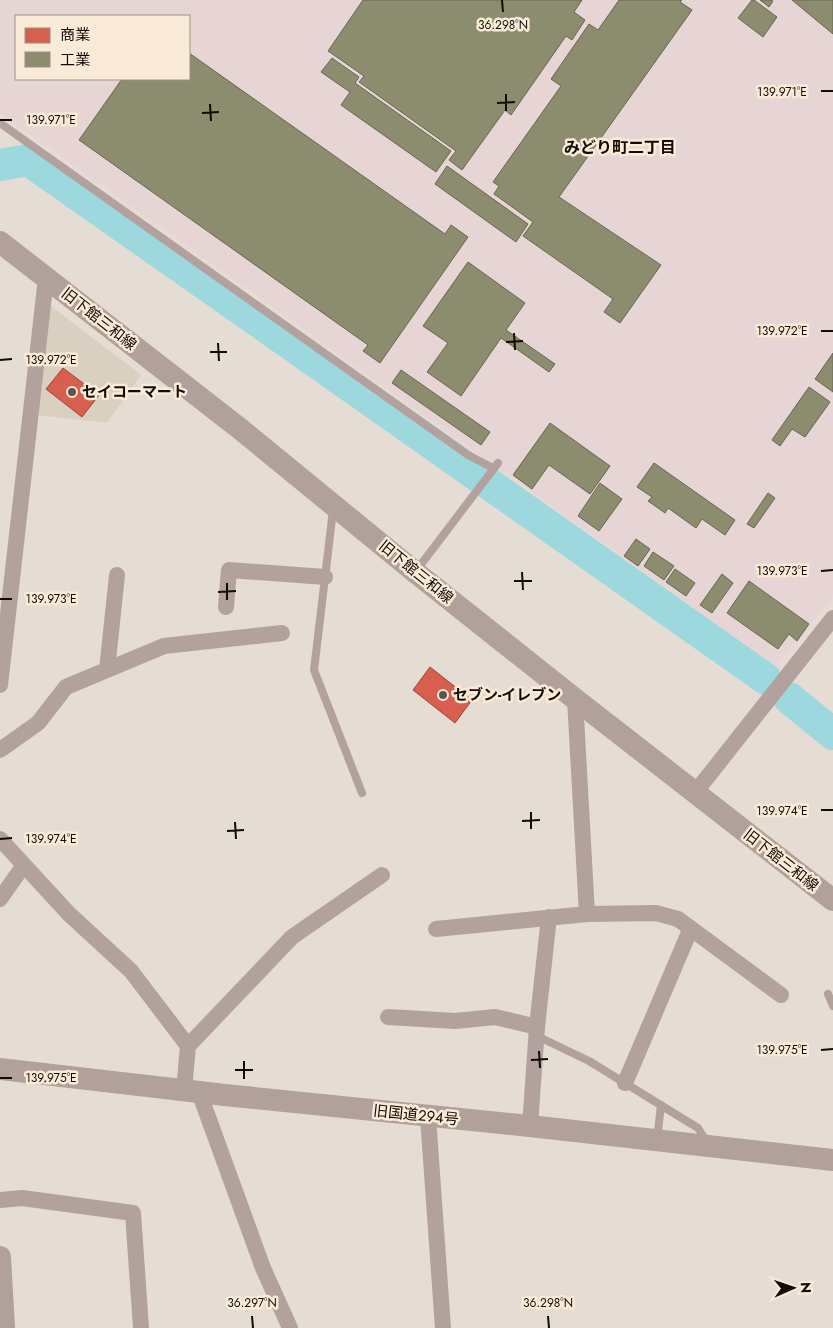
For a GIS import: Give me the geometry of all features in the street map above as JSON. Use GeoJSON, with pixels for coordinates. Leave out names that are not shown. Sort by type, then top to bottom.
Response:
{"type":"FeatureCollection","features":[{"type":"Feature","properties":{"kind":"street","name":"旧下館三和線"},"geometry":{"type":"LineString","coordinates":[[0,242],[240,428],[415,572],[694,794],[833,900]]}},
{"type":"Feature","properties":{"kind":"street"},"geometry":{"type":"LineString","coordinates":[[0,685],[46,278]]}},
{"type":"Feature","properties":{"kind":"street"},"geometry":{"type":"LineString","coordinates":[[226,607],[229,570],[325,577]]}},
{"type":"Feature","properties":{"kind":"street"},"geometry":{"type":"LineString","coordinates":[[107,670],[117,575]]}},
{"type":"Feature","properties":{"kind":"street"},"geometry":{"type":"LineString","coordinates":[[694,794],[831,623]]}},
{"type":"Feature","properties":{"kind":"street"},"geometry":{"type":"LineString","coordinates":[[0,750],[38,723],[66,687],[164,646],[282,633]]}},
{"type":"Feature","properties":{"kind":"street"},"geometry":{"type":"LineString","coordinates":[[574,699],[587,914]]}},
{"type":"Feature","properties":{"kind":"street"},"geometry":{"type":"LineString","coordinates":[[0,839],[69,914],[132,971],[188,1046],[192,1091],[263,1268],[290,1328]]}},
{"type":"Feature","properties":{"kind":"street"},"geometry":{"type":"LineString","coordinates":[[0,899],[24,865]]}},
{"type":"Feature","properties":{"kind":"street"},"geometry":{"type":"LineString","coordinates":[[188,1046],[292,938],[382,875]]}},
{"type":"Feature","properties":{"kind":"street"},"geometry":{"type":"LineString","coordinates":[[436,929],[587,914],[656,913],[678,919],[781,995]]}},
{"type":"Feature","properties":{"kind":"street"},"geometry":{"type":"LineString","coordinates":[[530,1126],[537,1031],[549,917]]}},
{"type":"Feature","properties":{"kind":"street"},"geometry":{"type":"LineString","coordinates":[[625,1083],[691,928]]}},
{"type":"Feature","properties":{"kind":"street"},"geometry":{"type":"LineString","coordinates":[[388,1017],[455,1021],[495,1017],[537,1031]]}},
{"type":"Feature","properties":{"kind":"street","name":"旧国道294号"},"geometry":{"type":"LineString","coordinates":[[0,1069],[833,1160]]}},
{"type":"Feature","properties":{"kind":"street"},"geometry":{"type":"LineString","coordinates":[[428,1116],[442,1328]]}},
{"type":"Feature","properties":{"kind":"street"},"geometry":{"type":"LineString","coordinates":[[0,1200],[22,1198],[133,1213],[142,1328]]}},
{"type":"Feature","properties":{"kind":"street"},"geometry":{"type":"LineString","coordinates":[[0,1257],[4,1328]]}},
{"type":"Feature","properties":{"kind":"lane"},"geometry":{"type":"LineString","coordinates":[[0,123],[468,455],[493,468],[415,572]]}},
{"type":"Feature","properties":{"kind":"lane"},"geometry":{"type":"LineString","coordinates":[[333,505],[314,670],[362,793]]}},
{"type":"Feature","properties":{"kind":"lane"},"geometry":{"type":"LineString","coordinates":[[828,994],[833,1006]]}},
{"type":"Feature","properties":{"kind":"lane"},"geometry":{"type":"LineString","coordinates":[[537,1031],[698,1128],[703,1136]]}},
{"type":"Feature","properties":{"kind":"lane"},"geometry":{"type":"LineString","coordinates":[[658,1130],[661,1105]]}},
{"type":"Feature","properties":{"kind":"shaded area"},"geometry":{"type":"Polygon","coordinates":[[[0,0],[833,0],[833,597],[776,666],[0,113],[0,0]]]}},
{"type":"Feature","properties":{"kind":"shaded area"},"geometry":{"type":"Polygon","coordinates":[[[47,303],[141,375],[107,423],[37,415],[47,303]]]}},
{"type":"Feature","properties":{"kind":"building: 商業","name":"セイコーマート"},"geometry":{"type":"Polygon","coordinates":[[[63,368],[99,395],[82,417],[46,389],[63,368]]]}},
{"type":"Feature","properties":{"kind":"building: 商業","name":"セブン-イレブン"},"geometry":{"type":"Polygon","coordinates":[[[430,667],[472,700],[455,723],[413,690],[430,667]]]}},
{"type":"Feature","properties":{"kind":"building: 工業"},"geometry":{"type":"Polygon","coordinates":[[[363,0],[582,0],[574,12],[585,20],[572,40],[566,36],[511,115],[505,110],[462,170],[449,160],[456,151],[359,82],[364,76],[328,51],[363,0]]]}},
{"type":"Feature","properties":{"kind":"building: 工業"},"geometry":{"type":"Polygon","coordinates":[[[619,0],[682,0],[680,2],[692,10],[559,197],[661,265],[620,323],[604,312],[613,299],[523,236],[533,222],[494,194],[499,186],[493,182],[561,86],[551,79],[589,24],[598,30],[619,0]]]}},
{"type":"Feature","properties":{"kind":"building: 工業"},"geometry":{"type":"Polygon","coordinates":[[[752,0],[777,17],[763,37],[738,18],[752,0]]]}},
{"type":"Feature","properties":{"kind":"building: 工業"},"geometry":{"type":"Polygon","coordinates":[[[760,0],[771,0],[773,1],[769,7],[760,0]]]}},
{"type":"Feature","properties":{"kind":"building: 工業"},"geometry":{"type":"Polygon","coordinates":[[[792,0],[833,0],[833,34],[792,0]]]}},
{"type":"Feature","properties":{"kind":"building: 工業"},"geometry":{"type":"Polygon","coordinates":[[[190,54],[445,234],[451,225],[468,237],[380,363],[363,351],[368,345],[79,140],[121,80],[190,80],[190,54]]]}},
{"type":"Feature","properties":{"kind":"building: 工業"},"geometry":{"type":"Polygon","coordinates":[[[332,58],[359,77],[355,83],[451,151],[436,172],[341,105],[350,92],[321,72],[332,58]]]}},
{"type":"Feature","properties":{"kind":"building: 工業"},"geometry":{"type":"Polygon","coordinates":[[[447,166],[528,224],[516,242],[435,184],[447,166]]]}},
{"type":"Feature","properties":{"kind":"building: 工業"},"geometry":{"type":"Polygon","coordinates":[[[468,262],[525,303],[506,330],[555,364],[549,372],[501,338],[461,396],[427,372],[448,343],[423,326],[468,262]]]}},
{"type":"Feature","properties":{"kind":"building: 工業"},"geometry":{"type":"Polygon","coordinates":[[[833,353],[833,392],[815,379],[833,353]]]}},
{"type":"Feature","properties":{"kind":"building: 工業"},"geometry":{"type":"Polygon","coordinates":[[[401,370],[490,432],[481,445],[392,383],[401,370]]]}},
{"type":"Feature","properties":{"kind":"building: 工業"},"geometry":{"type":"Polygon","coordinates":[[[809,387],[830,402],[805,437],[792,429],[780,446],[772,440],[809,387]]]}},
{"type":"Feature","properties":{"kind":"building: 工業"},"geometry":{"type":"Polygon","coordinates":[[[550,423],[610,466],[590,494],[549,465],[532,489],[513,475],[550,423]]]}},
{"type":"Feature","properties":{"kind":"building: 工業"},"geometry":{"type":"Polygon","coordinates":[[[654,463],[735,520],[725,535],[702,519],[696,528],[668,508],[665,513],[648,501],[652,497],[637,487],[654,463]]]}},
{"type":"Feature","properties":{"kind":"building: 工業"},"geometry":{"type":"Polygon","coordinates":[[[600,483],[622,499],[599,531],[578,516],[600,483]]]}},
{"type":"Feature","properties":{"kind":"building: 工業"},"geometry":{"type":"Polygon","coordinates":[[[768,493],[775,498],[754,528],[747,524],[768,493]]]}},
{"type":"Feature","properties":{"kind":"building: 工業"},"geometry":{"type":"Polygon","coordinates":[[[636,539],[650,549],[638,566],[624,556],[636,539]]]}},
{"type":"Feature","properties":{"kind":"building: 工業"},"geometry":{"type":"Polygon","coordinates":[[[653,552],[674,566],[664,580],[644,566],[653,552]]]}},
{"type":"Feature","properties":{"kind":"building: 工業"},"geometry":{"type":"Polygon","coordinates":[[[675,569],[695,583],[686,596],[666,582],[675,569]]]}},
{"type":"Feature","properties":{"kind":"building: 工業"},"geometry":{"type":"Polygon","coordinates":[[[722,574],[733,583],[712,613],[700,605],[722,574]]]}},
{"type":"Feature","properties":{"kind":"building: 工業"},"geometry":{"type":"Polygon","coordinates":[[[749,581],[809,624],[797,641],[789,634],[778,649],[727,613],[749,581]]]}},
{"type":"Feature","properties":{"kind":"waterway"},"geometry":{"type":"LineString","coordinates":[[0,165],[28,160],[490,483],[766,679]]}},
{"type":"Feature","properties":{"kind":"waterway"},"geometry":{"type":"LineString","coordinates":[[789,698],[833,734]]}},
{"type":"Feature","properties":{"kind":"place","name":"セイコーマート"},"geometry":{"type":"Point","coordinates":[72,392]}},
{"type":"Feature","properties":{"kind":"place","name":"セブン-イレブン"},"geometry":{"type":"Point","coordinates":[443,695]}},
{"type":"Feature","properties":{"kind":"district","name":"みどり町二丁目"},"geometry":{"type":"Point","coordinates":[620,147]}}]}
